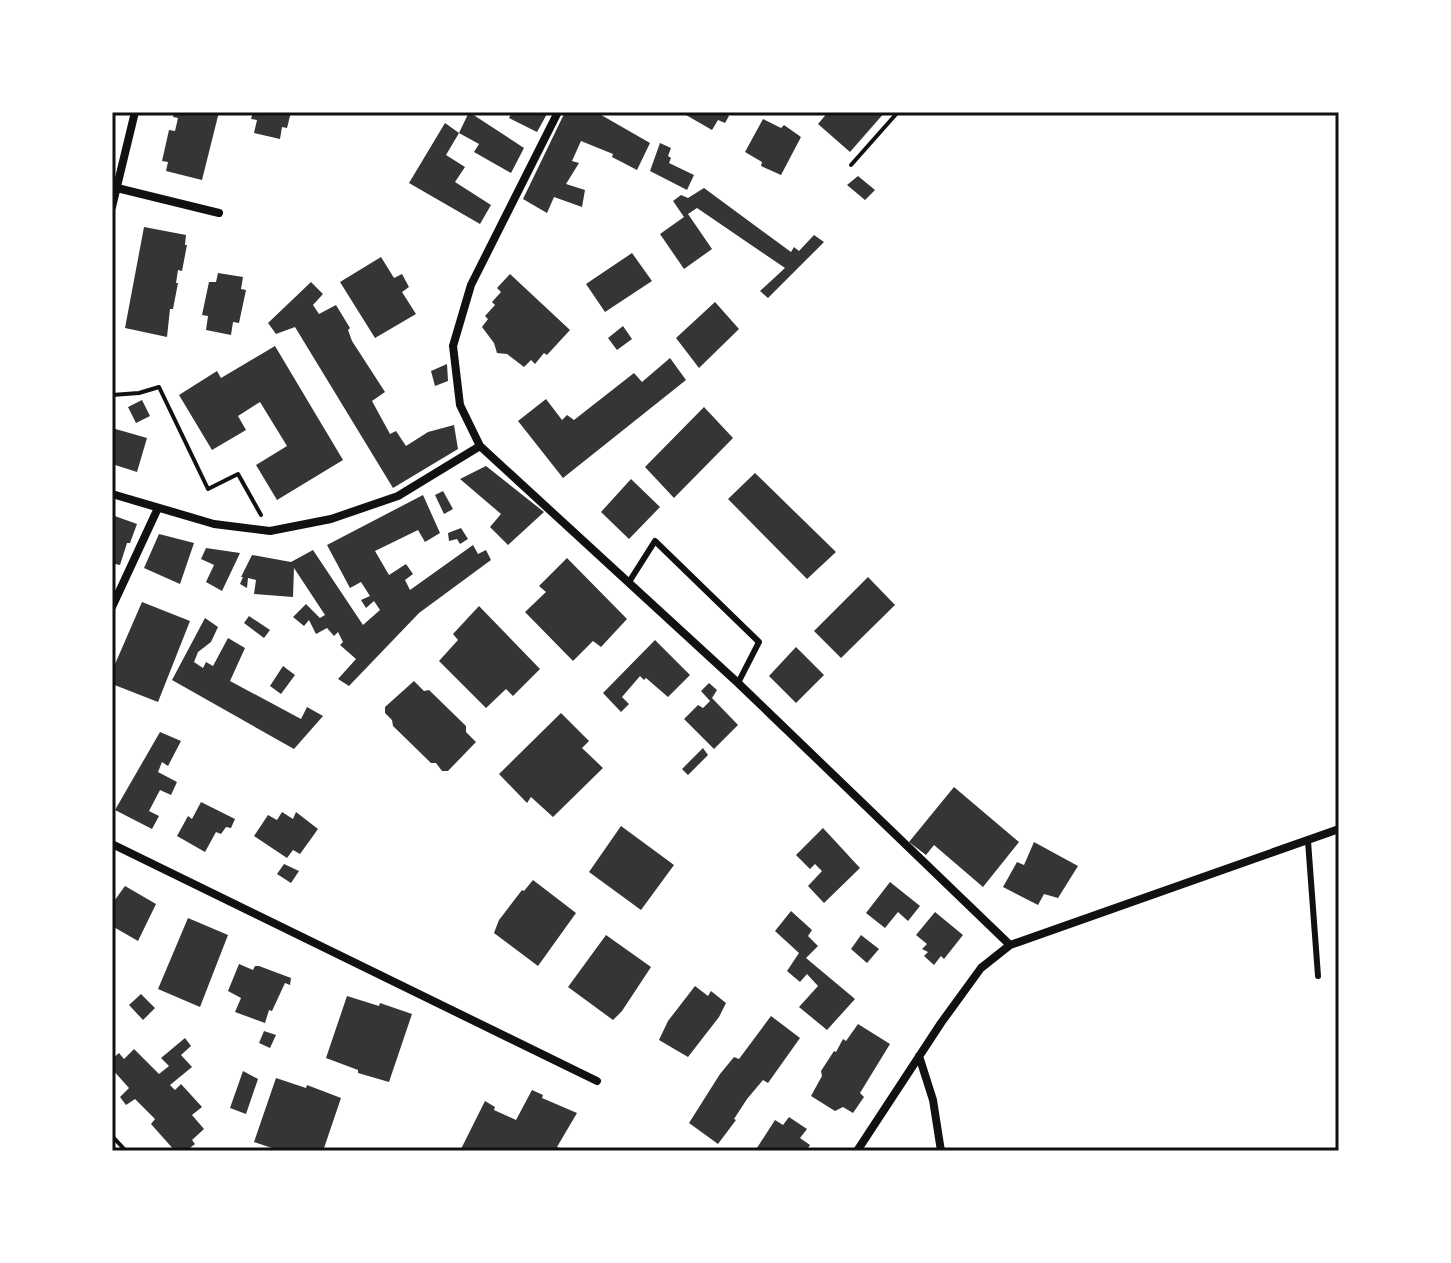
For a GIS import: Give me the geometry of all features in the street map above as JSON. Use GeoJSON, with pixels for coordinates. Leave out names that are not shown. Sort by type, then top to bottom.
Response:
{"type":"FeatureCollection","features":[{"type":"Feature","properties":{"kind":"street"},"geometry":{"type":"LineString","coordinates":[[112,207],[135,112]]}},
{"type":"Feature","properties":{"kind":"street"},"geometry":{"type":"LineString","coordinates":[[558,112],[471,285],[453,346],[460,405],[480,446],[738,683],[1010,945]]}},
{"type":"Feature","properties":{"kind":"street"},"geometry":{"type":"LineString","coordinates":[[117,188],[219,213]]}},
{"type":"Feature","properties":{"kind":"street"},"geometry":{"type":"LineString","coordinates":[[112,494],[214,524],[270,531],[331,519],[398,496],[480,446]]}},
{"type":"Feature","properties":{"kind":"street"},"geometry":{"type":"LineString","coordinates":[[112,607],[158,508]]}},
{"type":"Feature","properties":{"kind":"street"},"geometry":{"type":"LineString","coordinates":[[857,1151],[981,968],[1010,945],[1339,829]]}},
{"type":"Feature","properties":{"kind":"street"},"geometry":{"type":"LineString","coordinates":[[112,844],[597,1081]]}},
{"type":"Feature","properties":{"kind":"street"},"geometry":{"type":"LineString","coordinates":[[919,1056],[933,1100],[941,1151]]}},
{"type":"Feature","properties":{"kind":"lane"},"geometry":{"type":"LineString","coordinates":[[629,582],[655,541],[759,642],[738,683]]}},
{"type":"Feature","properties":{"kind":"lane"},"geometry":{"type":"LineString","coordinates":[[1308,841],[1318,976]]}},
{"type":"Feature","properties":{"kind":"path"},"geometry":{"type":"LineString","coordinates":[[851,165],[898,112]]}},
{"type":"Feature","properties":{"kind":"path"},"geometry":{"type":"LineString","coordinates":[[112,395],[139,393],[159,387],[208,489],[238,474],[270,531]]}},
{"type":"Feature","properties":{"kind":"path"},"geometry":{"type":"LineString","coordinates":[[112,1136],[126,1151]]}},
{"type":"Feature","properties":{"kind":"building"},"geometry":{"type":"Polygon","coordinates":[[[174,112],[219,112],[202,180],[166,171],[168,162],[162,161],[169,130],[175,131],[178,118],[173,117],[174,112]]]}},
{"type":"Feature","properties":{"kind":"building"},"geometry":{"type":"Polygon","coordinates":[[[253,112],[291,112],[287,128],[282,127],[280,139],[254,133],[257,120],[251,119],[253,112]]]}},
{"type":"Feature","properties":{"kind":"building"},"geometry":{"type":"Polygon","coordinates":[[[469,112],[524,148],[511,173],[474,152],[479,144],[459,133],[469,112]]]}},
{"type":"Feature","properties":{"kind":"building"},"geometry":{"type":"Polygon","coordinates":[[[512,112],[548,112],[537,132],[509,118],[512,112]]]}},
{"type":"Feature","properties":{"kind":"building"},"geometry":{"type":"Polygon","coordinates":[[[565,112],[596,112],[650,143],[637,170],[612,157],[613,154],[581,141],[572,161],[579,163],[566,184],[585,190],[582,207],[554,197],[547,213],[523,199],[565,112]]]}},
{"type":"Feature","properties":{"kind":"building"},"geometry":{"type":"Polygon","coordinates":[[[688,112],[723,112],[729,116],[725,123],[718,120],[712,130],[686,115],[688,112]]]}},
{"type":"Feature","properties":{"kind":"building"},"geometry":{"type":"Polygon","coordinates":[[[828,112],[885,112],[850,152],[818,124],[828,112]]]}},
{"type":"Feature","properties":{"kind":"building"},"geometry":{"type":"Polygon","coordinates":[[[763,119],[781,128],[784,125],[801,137],[781,175],[761,166],[762,162],[745,152],[763,119]]]}},
{"type":"Feature","properties":{"kind":"building"},"geometry":{"type":"Polygon","coordinates":[[[445,123],[459,133],[446,155],[465,167],[455,182],[491,205],[480,224],[409,183],[445,123]]]}},
{"type":"Feature","properties":{"kind":"building"},"geometry":{"type":"Polygon","coordinates":[[[660,143],[671,148],[669,163],[694,175],[687,190],[650,171],[660,143]]]}},
{"type":"Feature","properties":{"kind":"building"},"geometry":{"type":"Polygon","coordinates":[[[858,176],[875,190],[865,200],[847,185],[858,176]]]}},
{"type":"Feature","properties":{"kind":"building"},"geometry":{"type":"Polygon","coordinates":[[[704,188],[791,252],[794,247],[799,251],[814,235],[824,242],[768,298],[760,291],[785,268],[697,208],[688,214],[712,249],[684,269],[660,234],[684,217],[673,201],[681,195],[688,198],[704,188]]]}},
{"type":"Feature","properties":{"kind":"building"},"geometry":{"type":"Polygon","coordinates":[[[144,227],[186,235],[187,245],[182,271],[178,270],[167,337],[125,328],[144,227]]]}},
{"type":"Feature","properties":{"kind":"building"},"geometry":{"type":"Polygon","coordinates":[[[632,253],[652,281],[605,312],[586,284],[632,253]]]}},
{"type":"Feature","properties":{"kind":"building"},"geometry":{"type":"Polygon","coordinates":[[[381,257],[394,278],[402,274],[409,287],[402,292],[416,314],[375,338],[340,282],[381,257]]]}},
{"type":"Feature","properties":{"kind":"building"},"geometry":{"type":"Polygon","coordinates":[[[218,273],[243,277],[241,289],[246,290],[239,323],[233,322],[231,335],[206,330],[208,316],[202,315],[209,282],[216,282],[218,273]]]}},
{"type":"Feature","properties":{"kind":"building"},"geometry":{"type":"Polygon","coordinates":[[[510,274],[570,330],[547,355],[544,353],[535,364],[531,360],[524,367],[507,354],[497,353],[482,327],[488,319],[485,316],[495,305],[492,302],[501,292],[497,288],[510,274]]]}},
{"type":"Feature","properties":{"kind":"building"},"geometry":{"type":"Polygon","coordinates":[[[311,282],[323,294],[313,305],[319,314],[336,305],[350,328],[352,341],[385,392],[372,401],[390,434],[396,431],[406,446],[428,432],[454,425],[458,449],[393,488],[295,327],[276,334],[268,323],[311,282]]]}},
{"type":"Feature","properties":{"kind":"building"},"geometry":{"type":"Polygon","coordinates":[[[715,302],[739,329],[699,368],[676,338],[715,302]]]}},
{"type":"Feature","properties":{"kind":"building"},"geometry":{"type":"Polygon","coordinates":[[[623,326],[632,339],[617,350],[608,338],[623,326]]]}},
{"type":"Feature","properties":{"kind":"building"},"geometry":{"type":"Polygon","coordinates":[[[275,346],[343,460],[277,500],[256,465],[287,446],[260,402],[238,416],[246,430],[212,450],[179,395],[217,371],[221,378],[275,346]]]}},
{"type":"Feature","properties":{"kind":"building"},"geometry":{"type":"Polygon","coordinates":[[[670,358],[686,380],[563,478],[518,421],[546,399],[562,420],[567,415],[574,420],[634,373],[642,382],[670,358]]]}},
{"type":"Feature","properties":{"kind":"building"},"geometry":{"type":"Polygon","coordinates":[[[447,364],[448,381],[435,386],[431,371],[447,364]]]}},
{"type":"Feature","properties":{"kind":"building"},"geometry":{"type":"Polygon","coordinates":[[[142,400],[150,416],[136,423],[128,407],[142,400]]]}},
{"type":"Feature","properties":{"kind":"building"},"geometry":{"type":"Polygon","coordinates":[[[704,407],[733,438],[674,498],[645,467],[704,407]]]}},
{"type":"Feature","properties":{"kind":"building"},"geometry":{"type":"Polygon","coordinates":[[[112,428],[147,438],[137,472],[112,464],[112,428]]]}},
{"type":"Feature","properties":{"kind":"building"},"geometry":{"type":"Polygon","coordinates":[[[486,466],[544,512],[508,545],[490,527],[501,514],[460,479],[486,466]]]}},
{"type":"Feature","properties":{"kind":"building"},"geometry":{"type":"Polygon","coordinates":[[[755,473],[836,552],[807,579],[728,499],[755,473]]]}},
{"type":"Feature","properties":{"kind":"building"},"geometry":{"type":"Polygon","coordinates":[[[631,479],[660,507],[629,539],[601,512],[631,479]]]}},
{"type":"Feature","properties":{"kind":"building"},"geometry":{"type":"Polygon","coordinates":[[[443,491],[453,509],[444,514],[435,495],[443,491]]]}},
{"type":"Feature","properties":{"kind":"building"},"geometry":{"type":"Polygon","coordinates":[[[423,495],[440,533],[425,542],[418,530],[375,551],[389,575],[406,564],[413,574],[405,580],[410,590],[473,545],[478,554],[486,550],[491,560],[419,613],[349,686],[338,679],[356,659],[340,645],[343,642],[338,632],[334,636],[327,628],[316,634],[309,620],[304,626],[293,617],[306,604],[320,618],[325,615],[294,568],[293,597],[254,594],[256,580],[248,578],[247,588],[240,584],[241,577],[252,555],[291,562],[313,550],[363,625],[380,610],[374,601],[366,608],[361,600],[370,596],[361,582],[350,588],[327,545],[423,495]]]}},
{"type":"Feature","properties":{"kind":"building"},"geometry":{"type":"Polygon","coordinates":[[[112,515],[137,524],[120,565],[115,564],[112,572],[112,515]]]}},
{"type":"Feature","properties":{"kind":"building"},"geometry":{"type":"Polygon","coordinates":[[[461,528],[468,539],[460,544],[457,539],[449,541],[448,533],[461,528]]]}},
{"type":"Feature","properties":{"kind":"building"},"geometry":{"type":"Polygon","coordinates":[[[159,534],[194,543],[180,584],[144,568],[159,534]]]}},
{"type":"Feature","properties":{"kind":"building"},"geometry":{"type":"Polygon","coordinates":[[[206,548],[240,553],[222,591],[206,582],[214,565],[201,559],[206,548]]]}},
{"type":"Feature","properties":{"kind":"building"},"geometry":{"type":"Polygon","coordinates":[[[567,558],[627,619],[601,647],[593,641],[573,661],[525,612],[546,592],[539,586],[567,558]]]}},
{"type":"Feature","properties":{"kind":"building"},"geometry":{"type":"Polygon","coordinates":[[[868,577],[895,605],[841,658],[814,631],[868,577]]]}},
{"type":"Feature","properties":{"kind":"building"},"geometry":{"type":"Polygon","coordinates":[[[142,602],[190,621],[158,702],[112,684],[112,671],[142,602]]]}},
{"type":"Feature","properties":{"kind":"building"},"geometry":{"type":"Polygon","coordinates":[[[479,606],[540,669],[513,696],[506,689],[486,708],[439,661],[458,640],[453,634],[479,606]]]}},
{"type":"Feature","properties":{"kind":"building"},"geometry":{"type":"Polygon","coordinates":[[[249,616],[270,630],[264,638],[244,623],[249,616]]]}},
{"type":"Feature","properties":{"kind":"building"},"geometry":{"type":"Polygon","coordinates":[[[205,618],[218,627],[211,642],[198,652],[194,662],[203,668],[206,662],[213,666],[228,638],[245,648],[230,681],[301,719],[307,707],[323,716],[294,749],[172,680],[205,618]]]}},
{"type":"Feature","properties":{"kind":"building"},"geometry":{"type":"Polygon","coordinates":[[[655,640],[690,675],[668,697],[640,676],[622,697],[629,704],[621,712],[603,693],[655,640]]]}},
{"type":"Feature","properties":{"kind":"building"},"geometry":{"type":"Polygon","coordinates":[[[796,647],[824,675],[796,703],[769,676],[796,647]]]}},
{"type":"Feature","properties":{"kind":"building"},"geometry":{"type":"Polygon","coordinates":[[[283,666],[295,675],[281,694],[270,686],[283,666]]]}},
{"type":"Feature","properties":{"kind":"building"},"geometry":{"type":"Polygon","coordinates":[[[414,681],[424,691],[429,690],[466,726],[466,732],[476,742],[448,771],[442,771],[436,763],[431,763],[393,726],[385,713],[385,707],[414,681]]]}},
{"type":"Feature","properties":{"kind":"building"},"geometry":{"type":"Polygon","coordinates":[[[709,683],[717,690],[712,698],[738,725],[714,749],[684,719],[698,705],[703,708],[710,701],[701,691],[709,683]]]}},
{"type":"Feature","properties":{"kind":"building"},"geometry":{"type":"Polygon","coordinates":[[[561,713],[589,741],[582,748],[603,768],[553,817],[531,797],[527,803],[499,774],[561,713]]]}},
{"type":"Feature","properties":{"kind":"building"},"geometry":{"type":"Polygon","coordinates":[[[160,732],[181,741],[168,766],[162,762],[158,772],[177,782],[171,795],[160,790],[149,811],[159,816],[152,829],[115,810],[160,732]]]}},
{"type":"Feature","properties":{"kind":"building"},"geometry":{"type":"Polygon","coordinates":[[[703,748],[708,755],[688,775],[682,769],[703,748]]]}},
{"type":"Feature","properties":{"kind":"building"},"geometry":{"type":"Polygon","coordinates":[[[954,787],[1019,842],[983,887],[934,845],[926,855],[909,842],[954,787]]]}},
{"type":"Feature","properties":{"kind":"building"},"geometry":{"type":"Polygon","coordinates":[[[201,802],[235,819],[231,828],[226,827],[221,834],[216,832],[205,852],[177,836],[188,816],[192,819],[201,802]]]}},
{"type":"Feature","properties":{"kind":"building"},"geometry":{"type":"Polygon","coordinates":[[[282,812],[293,819],[296,812],[318,829],[300,854],[293,850],[287,858],[254,836],[268,815],[277,820],[282,812]]]}},
{"type":"Feature","properties":{"kind":"building"},"geometry":{"type":"Polygon","coordinates":[[[621,826],[674,865],[641,910],[589,872],[621,826]]]}},
{"type":"Feature","properties":{"kind":"building"},"geometry":{"type":"Polygon","coordinates":[[[823,828],[860,868],[824,903],[808,886],[822,871],[815,864],[810,869],[796,855],[823,828]]]}},
{"type":"Feature","properties":{"kind":"building"},"geometry":{"type":"Polygon","coordinates":[[[1034,842],[1078,866],[1058,898],[1044,894],[1038,905],[1003,887],[1017,862],[1024,865],[1034,842]]]}},
{"type":"Feature","properties":{"kind":"building"},"geometry":{"type":"Polygon","coordinates":[[[284,864],[299,871],[291,883],[277,874],[284,864]]]}},
{"type":"Feature","properties":{"kind":"building"},"geometry":{"type":"Polygon","coordinates":[[[533,880],[576,913],[538,966],[494,933],[499,920],[533,880]]]}},
{"type":"Feature","properties":{"kind":"building"},"geometry":{"type":"Polygon","coordinates":[[[890,882],[920,906],[908,921],[898,912],[885,928],[866,913],[890,882]]]}},
{"type":"Feature","properties":{"kind":"building"},"geometry":{"type":"Polygon","coordinates":[[[125,886],[156,904],[138,941],[112,926],[112,904],[125,886]]]}},
{"type":"Feature","properties":{"kind":"building"},"geometry":{"type":"Polygon","coordinates":[[[791,911],[812,930],[808,936],[818,946],[806,958],[855,999],[827,1030],[799,1007],[818,986],[807,974],[800,982],[787,971],[799,953],[775,931],[791,911]]]}},
{"type":"Feature","properties":{"kind":"building"},"geometry":{"type":"Polygon","coordinates":[[[935,912],[963,935],[944,959],[941,956],[934,965],[924,956],[928,952],[922,949],[927,944],[916,935],[935,912]]]}},
{"type":"Feature","properties":{"kind":"building"},"geometry":{"type":"Polygon","coordinates":[[[188,918],[228,935],[200,1007],[158,989],[188,918]]]}},
{"type":"Feature","properties":{"kind":"building"},"geometry":{"type":"Polygon","coordinates":[[[606,935],[651,967],[613,1020],[568,987],[606,935]]]}},
{"type":"Feature","properties":{"kind":"building"},"geometry":{"type":"Polygon","coordinates":[[[861,935],[879,949],[867,963],[851,949],[861,935]]]}},
{"type":"Feature","properties":{"kind":"building"},"geometry":{"type":"Polygon","coordinates":[[[239,964],[253,970],[259,966],[291,978],[290,985],[285,983],[272,1011],[269,1010],[265,1023],[235,1012],[241,998],[228,991],[239,964]]]}},
{"type":"Feature","properties":{"kind":"building"},"geometry":{"type":"Polygon","coordinates":[[[695,986],[708,996],[711,991],[726,1003],[688,1057],[659,1040],[668,1021],[695,986]]]}},
{"type":"Feature","properties":{"kind":"building"},"geometry":{"type":"Polygon","coordinates":[[[141,994],[155,1008],[143,1020],[129,1005],[141,994]]]}},
{"type":"Feature","properties":{"kind":"building"},"geometry":{"type":"Polygon","coordinates":[[[347,996],[412,1014],[389,1082],[358,1073],[358,1070],[326,1058],[347,996]]]}},
{"type":"Feature","properties":{"kind":"building"},"geometry":{"type":"Polygon","coordinates":[[[771,1016],[800,1038],[768,1083],[763,1080],[747,1099],[718,1144],[689,1123],[720,1074],[734,1057],[739,1059],[771,1016]]]}},
{"type":"Feature","properties":{"kind":"building"},"geometry":{"type":"Polygon","coordinates":[[[858,1024],[890,1044],[860,1093],[864,1097],[853,1113],[843,1107],[835,1111],[811,1096],[822,1076],[821,1071],[834,1051],[858,1024]]]}},
{"type":"Feature","properties":{"kind":"building"},"geometry":{"type":"Polygon","coordinates":[[[264,1031],[276,1035],[270,1048],[259,1043],[264,1031]]]}},
{"type":"Feature","properties":{"kind":"building"},"geometry":{"type":"Polygon","coordinates":[[[185,1038],[191,1046],[181,1055],[192,1067],[170,1085],[175,1090],[181,1084],[202,1107],[192,1115],[204,1129],[192,1140],[195,1144],[186,1151],[175,1151],[151,1124],[155,1119],[135,1099],[126,1105],[120,1097],[129,1088],[112,1069],[112,1059],[119,1053],[124,1059],[134,1049],[159,1074],[169,1066],[161,1058],[185,1038]]]}},
{"type":"Feature","properties":{"kind":"building"},"geometry":{"type":"Polygon","coordinates":[[[243,1071],[258,1079],[246,1114],[230,1108],[243,1071]]]}},
{"type":"Feature","properties":{"kind":"building"},"geometry":{"type":"Polygon","coordinates":[[[276,1078],[306,1088],[307,1085],[341,1098],[323,1151],[281,1151],[254,1142],[276,1078]]]}},
{"type":"Feature","properties":{"kind":"building"},"geometry":{"type":"Polygon","coordinates":[[[532,1090],[543,1095],[542,1098],[577,1113],[557,1147],[559,1151],[461,1149],[485,1101],[495,1107],[494,1110],[516,1120],[532,1090]]]}},
{"type":"Feature","properties":{"kind":"building"},"geometry":{"type":"Polygon","coordinates":[[[789,1117],[807,1129],[800,1138],[810,1145],[806,1151],[755,1151],[775,1120],[783,1125],[789,1117]]]}}]}
